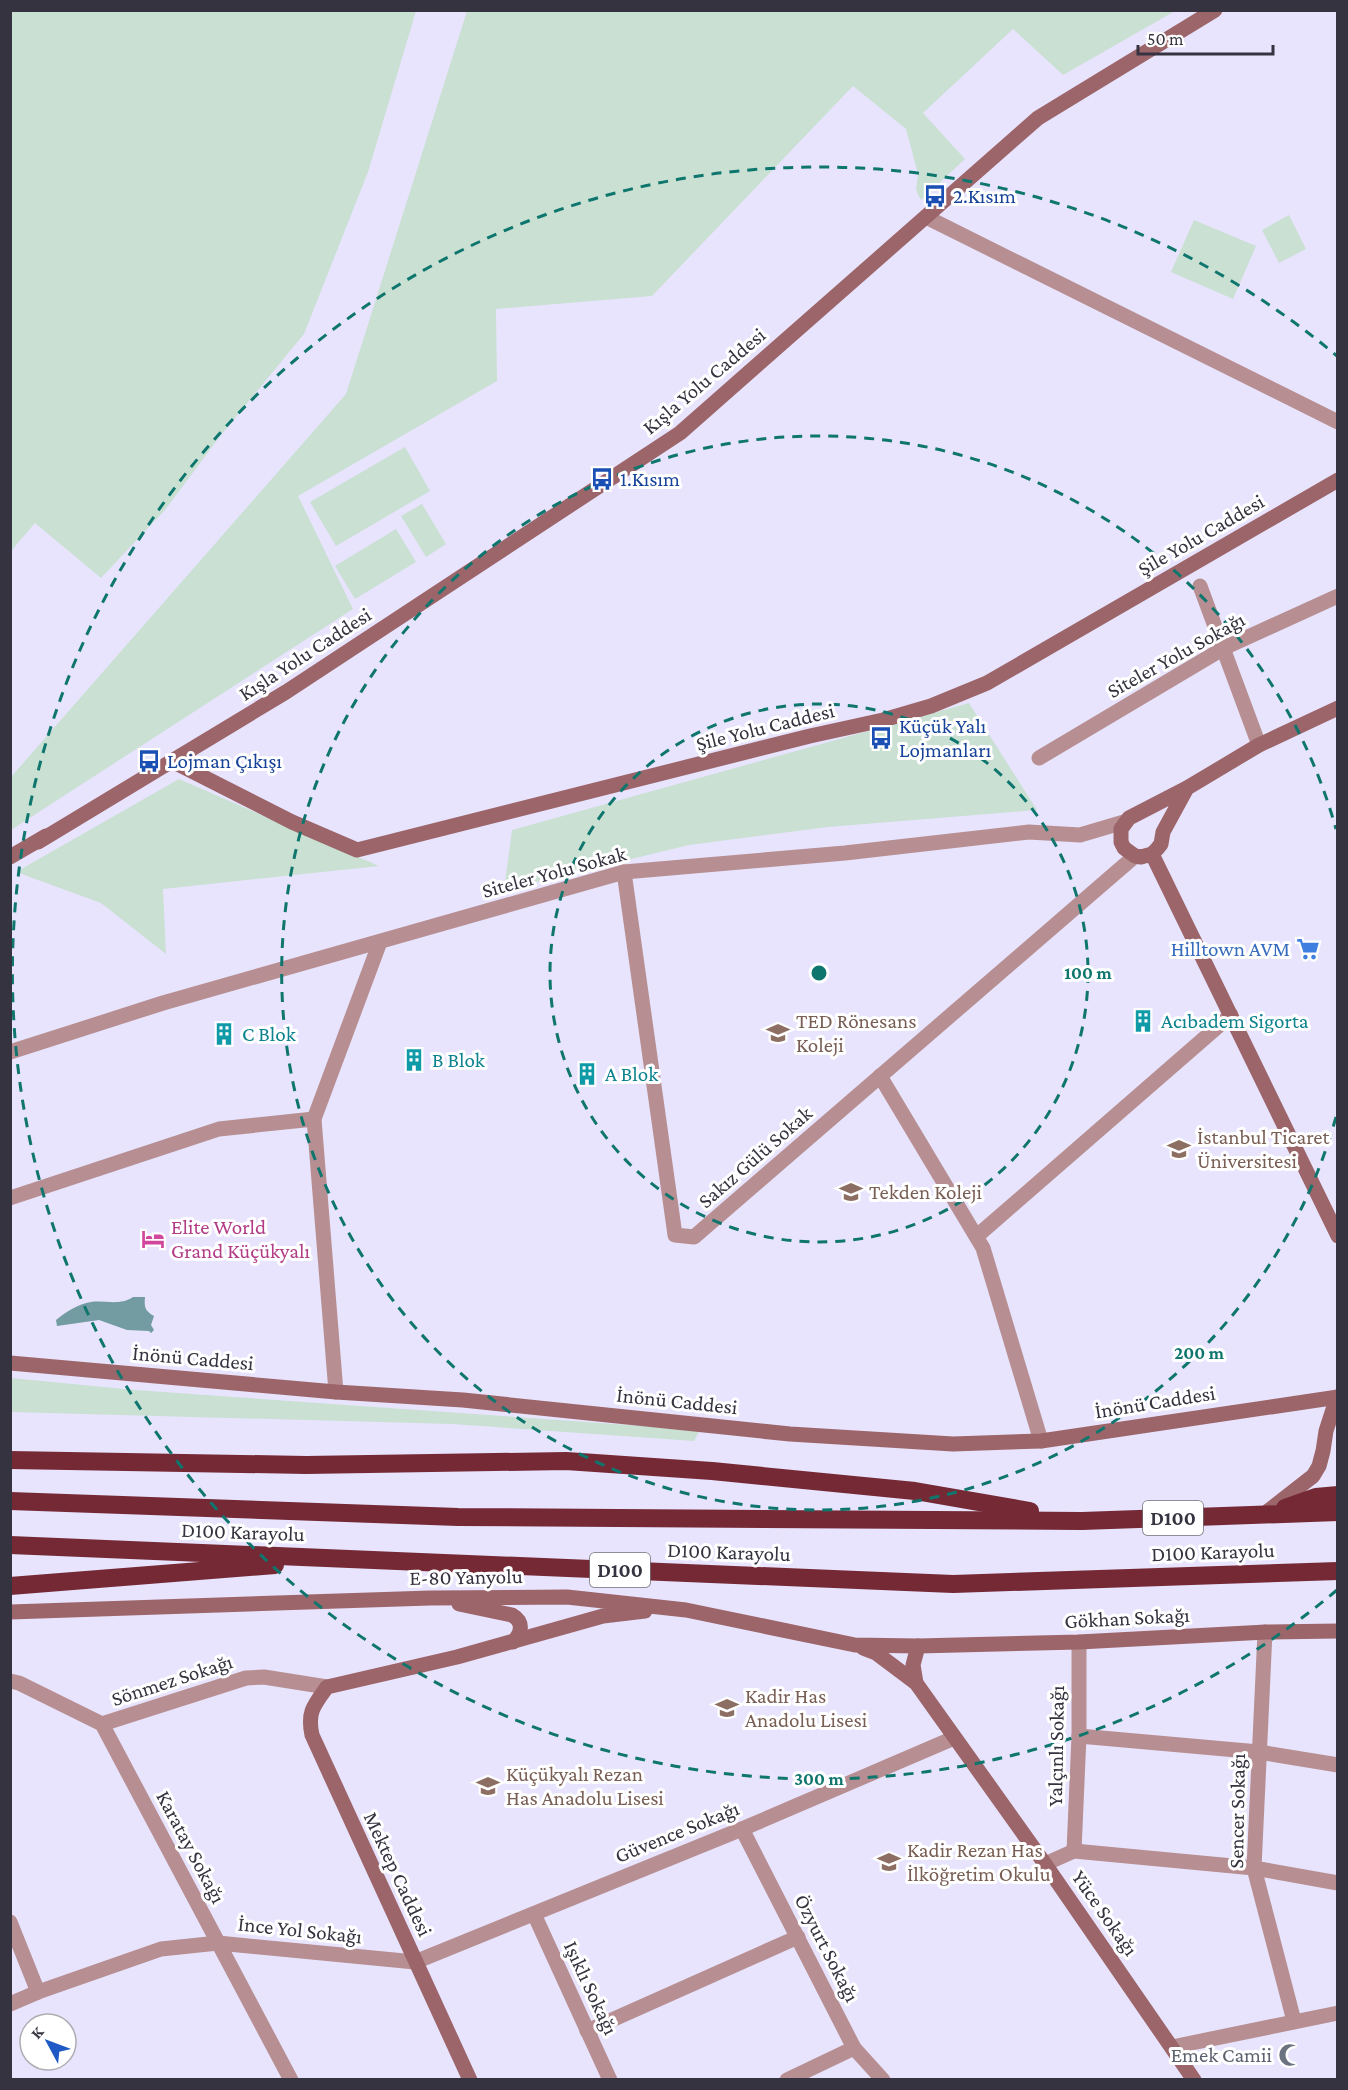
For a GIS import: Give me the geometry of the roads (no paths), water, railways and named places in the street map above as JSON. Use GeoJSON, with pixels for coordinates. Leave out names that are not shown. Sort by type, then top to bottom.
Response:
{"type":"FeatureCollection","features":[{"type":"Feature","properties":{"kind":"highway"},"geometry":{"type":"LineString","coordinates":[[10,1460],[306,1465],[566,1461],[712,1471],[915,1491],[1082,1521]]}},
{"type":"Feature","properties":{"kind":"highway"},"geometry":{"type":"LineString","coordinates":[[1263,1515],[1316,1497],[1338,1495]]}},
{"type":"Feature","properties":{"kind":"highway","name":"D100 Karayolu"},"geometry":{"type":"LineString","coordinates":[[10,1501],[458,1517],[1082,1521],[1338,1512]]}},
{"type":"Feature","properties":{"kind":"highway","name":"D100 Karayolu"},"geometry":{"type":"LineString","coordinates":[[10,1545],[953,1584],[1338,1571]]}},
{"type":"Feature","properties":{"kind":"highway"},"geometry":{"type":"LineString","coordinates":[[10,1586],[356,1559]]}},
{"type":"Feature","properties":{"kind":"highway"},"geometry":{"type":"LineString","coordinates":[[1230,1574],[1338,1580]]}},
{"type":"Feature","properties":{"kind":"street","name":"Kışla Yolu Caddesi"},"geometry":{"type":"LineString","coordinates":[[10,857],[286,692],[680,433],[1038,118],[1215,10]]}},
{"type":"Feature","properties":{"kind":"street"},"geometry":{"type":"LineString","coordinates":[[926,217],[1338,422]]}},
{"type":"Feature","properties":{"kind":"street","name":"Şile Yolu Caddesi"},"geometry":{"type":"LineString","coordinates":[[172,761],[292,822],[357,850],[810,736],[883,720],[931,706],[987,683],[1338,480]]}},
{"type":"Feature","properties":{"kind":"street"},"geometry":{"type":"LineString","coordinates":[[1200,586],[1259,745]]}},
{"type":"Feature","properties":{"kind":"street","name":"Siteler Yolu Sokağı"},"geometry":{"type":"LineString","coordinates":[[1039,758],[1224,648],[1338,596]]}},
{"type":"Feature","properties":{"kind":"street"},"geometry":{"type":"LineString","coordinates":[[1187,788],[1163,832],[1161,844],[1152,854],[1135,856],[1124,848],[1120,835],[1130,819],[1259,745],[1338,708]]}},
{"type":"Feature","properties":{"kind":"street"},"geometry":{"type":"LineString","coordinates":[[1130,819],[1143,814],[1156,819],[1163,832]]}},
{"type":"Feature","properties":{"kind":"street","name":"Siteler Yolu Sokak"},"geometry":{"type":"LineString","coordinates":[[10,1052],[132,1012],[624,872],[845,853],[1029,832],[1080,835],[1130,819]]}},
{"type":"Feature","properties":{"kind":"street"},"geometry":{"type":"LineString","coordinates":[[1152,854],[1338,1236]]}},
{"type":"Feature","properties":{"kind":"street","name":"Sakız Gülü Sokak"},"geometry":{"type":"LineString","coordinates":[[624,872],[675,1235],[694,1238],[1135,856]]}},
{"type":"Feature","properties":{"kind":"street"},"geometry":{"type":"LineString","coordinates":[[336,1392],[314,1119],[380,942]]}},
{"type":"Feature","properties":{"kind":"street"},"geometry":{"type":"LineString","coordinates":[[977,1236],[1231,1015]]}},
{"type":"Feature","properties":{"kind":"street"},"geometry":{"type":"LineString","coordinates":[[880,1076],[983,1248],[1041,1441]]}},
{"type":"Feature","properties":{"kind":"street"},"geometry":{"type":"LineString","coordinates":[[10,1198],[219,1129],[314,1119]]}},
{"type":"Feature","properties":{"kind":"street","name":"İnönü Caddesi"},"geometry":{"type":"LineString","coordinates":[[10,1363],[336,1392],[463,1400],[790,1434],[953,1444],[1041,1441],[1337,1397]]}},
{"type":"Feature","properties":{"kind":"street"},"geometry":{"type":"LineString","coordinates":[[1263,1515],[1312,1476],[1319,1466],[1326,1431],[1337,1397]]}},
{"type":"Feature","properties":{"kind":"street","name":"E-80 Yanyolu"},"geometry":{"type":"LineString","coordinates":[[10,1612],[430,1598],[567,1597],[672,1608],[855,1644],[918,1646]]}},
{"type":"Feature","properties":{"kind":"street"},"geometry":{"type":"LineString","coordinates":[[430,1598],[512,1615],[520,1622],[521,1627],[521,1632],[513,1642]]}},
{"type":"Feature","properties":{"kind":"street"},"geometry":{"type":"LineString","coordinates":[[327,1687],[513,1642],[603,1616],[672,1608]]}},
{"type":"Feature","properties":{"kind":"street","name":"Gökhan Sokağı"},"geometry":{"type":"LineString","coordinates":[[918,1646],[1338,1631]]}},
{"type":"Feature","properties":{"kind":"street","name":"Sencer Sokağı"},"geometry":{"type":"LineString","coordinates":[[1265,1632],[1254,1868],[1294,2021]]}},
{"type":"Feature","properties":{"kind":"street","name":"Yalçınlı Sokağı"},"geometry":{"type":"LineString","coordinates":[[1074,1851],[1079,1737],[1079,1642]]}},
{"type":"Feature","properties":{"kind":"street","name":"Yüce Sokağı"},"geometry":{"type":"LineString","coordinates":[[855,1644],[876,1653],[916,1683],[1194,2079]]}},
{"type":"Feature","properties":{"kind":"street"},"geometry":{"type":"LineString","coordinates":[[916,1683],[913,1665],[918,1646]]}},
{"type":"Feature","properties":{"kind":"street","name":"Sönmez Sokağı"},"geometry":{"type":"LineString","coordinates":[[102,1724],[246,1678],[264,1677],[327,1687]]}},
{"type":"Feature","properties":{"kind":"street"},"geometry":{"type":"LineString","coordinates":[[10,1681],[19,1683],[102,1724]]}},
{"type":"Feature","properties":{"kind":"street","name":"Mektep Caddesi"},"geometry":{"type":"LineString","coordinates":[[327,1687],[310,1714],[312,1735],[470,2079]]}},
{"type":"Feature","properties":{"kind":"street","name":"Karatay Sokağı"},"geometry":{"type":"LineString","coordinates":[[102,1724],[291,2079]]}},
{"type":"Feature","properties":{"kind":"street"},"geometry":{"type":"LineString","coordinates":[[1079,1737],[1259,1752],[1338,1765]]}},
{"type":"Feature","properties":{"kind":"street","name":"Güvence Sokağı"},"geometry":{"type":"LineString","coordinates":[[415,1962],[742,1829],[954,1738]]}},
{"type":"Feature","properties":{"kind":"street","name":"Özyurt Sokağı"},"geometry":{"type":"LineString","coordinates":[[742,1829],[854,2048],[883,2079]]}},
{"type":"Feature","properties":{"kind":"street"},"geometry":{"type":"LineString","coordinates":[[1045,1864],[1074,1851],[1254,1868],[1338,1883]]}},
{"type":"Feature","properties":{"kind":"street","name":"Işıklı Sokağı"},"geometry":{"type":"LineString","coordinates":[[534,1914],[610,2079]]}},
{"type":"Feature","properties":{"kind":"street"},"geometry":{"type":"LineString","coordinates":[[10,1922],[38,1992]]}},
{"type":"Feature","properties":{"kind":"street"},"geometry":{"type":"LineString","coordinates":[[587,2031],[798,1937]]}},
{"type":"Feature","properties":{"kind":"street","name":"İnce Yol Sokağı"},"geometry":{"type":"LineString","coordinates":[[10,2004],[161,1949],[218,1943],[415,1962]]}},
{"type":"Feature","properties":{"kind":"street"},"geometry":{"type":"LineString","coordinates":[[1172,2047],[1338,2013]]}},
{"type":"Feature","properties":{"kind":"street"},"geometry":{"type":"LineString","coordinates":[[787,2079],[854,2048]]}},
{"type":"Feature","properties":{"kind":"place","name":"2.Kısım"},"geometry":{"type":"Point","coordinates":[935,196]}},
{"type":"Feature","properties":{"kind":"place","name":"1.Kısım"},"geometry":{"type":"Point","coordinates":[602,479]}},
{"type":"Feature","properties":{"kind":"place","name":"Küçük Yalı Lojmanları"},"geometry":{"type":"Point","coordinates":[881,738]}},
{"type":"Feature","properties":{"kind":"place","name":"Lojman Çıkışı"},"geometry":{"type":"Point","coordinates":[149,761]}},
{"type":"Feature","properties":{"kind":"place","name":"Hilltown AVM"},"geometry":{"type":"Point","coordinates":[1308,949]}},
{"type":"Feature","properties":{"kind":"place","name":"Acıbadem Sigorta"},"geometry":{"type":"Point","coordinates":[1143,1021]}},
{"type":"Feature","properties":{"kind":"place","name":"TED Rönesans Koleji"},"geometry":{"type":"Point","coordinates":[778,1033]}},
{"type":"Feature","properties":{"kind":"place","name":"C Blok"},"geometry":{"type":"Point","coordinates":[224,1034]}},
{"type":"Feature","properties":{"kind":"place","name":"B Blok"},"geometry":{"type":"Point","coordinates":[414,1060]}},
{"type":"Feature","properties":{"kind":"place","name":"A Blok"},"geometry":{"type":"Point","coordinates":[587,1074]}},
{"type":"Feature","properties":{"kind":"place","name":"İstanbul Ticaret Üniversitesi"},"geometry":{"type":"Point","coordinates":[1179,1149]}},
{"type":"Feature","properties":{"kind":"place","name":"Tekden Koleji"},"geometry":{"type":"Point","coordinates":[851,1192]}},
{"type":"Feature","properties":{"kind":"place","name":"Elite World Grand Küçükyalı"},"geometry":{"type":"Point","coordinates":[153,1239]}},
{"type":"Feature","properties":{"kind":"place","name":"Kadir Has Anadolu Lisesi"},"geometry":{"type":"Point","coordinates":[727,1708]}},
{"type":"Feature","properties":{"kind":"place","name":"Küçükyalı Rezan Has Anadolu Lisesi"},"geometry":{"type":"Point","coordinates":[488,1786]}},
{"type":"Feature","properties":{"kind":"place","name":"Kadir Rezan Has İlköğretim Okulu"},"geometry":{"type":"Point","coordinates":[889,1862]}},
{"type":"Feature","properties":{"kind":"place","name":"Emek Camii"},"geometry":{"type":"Point","coordinates":[1290,2055]}}]}
